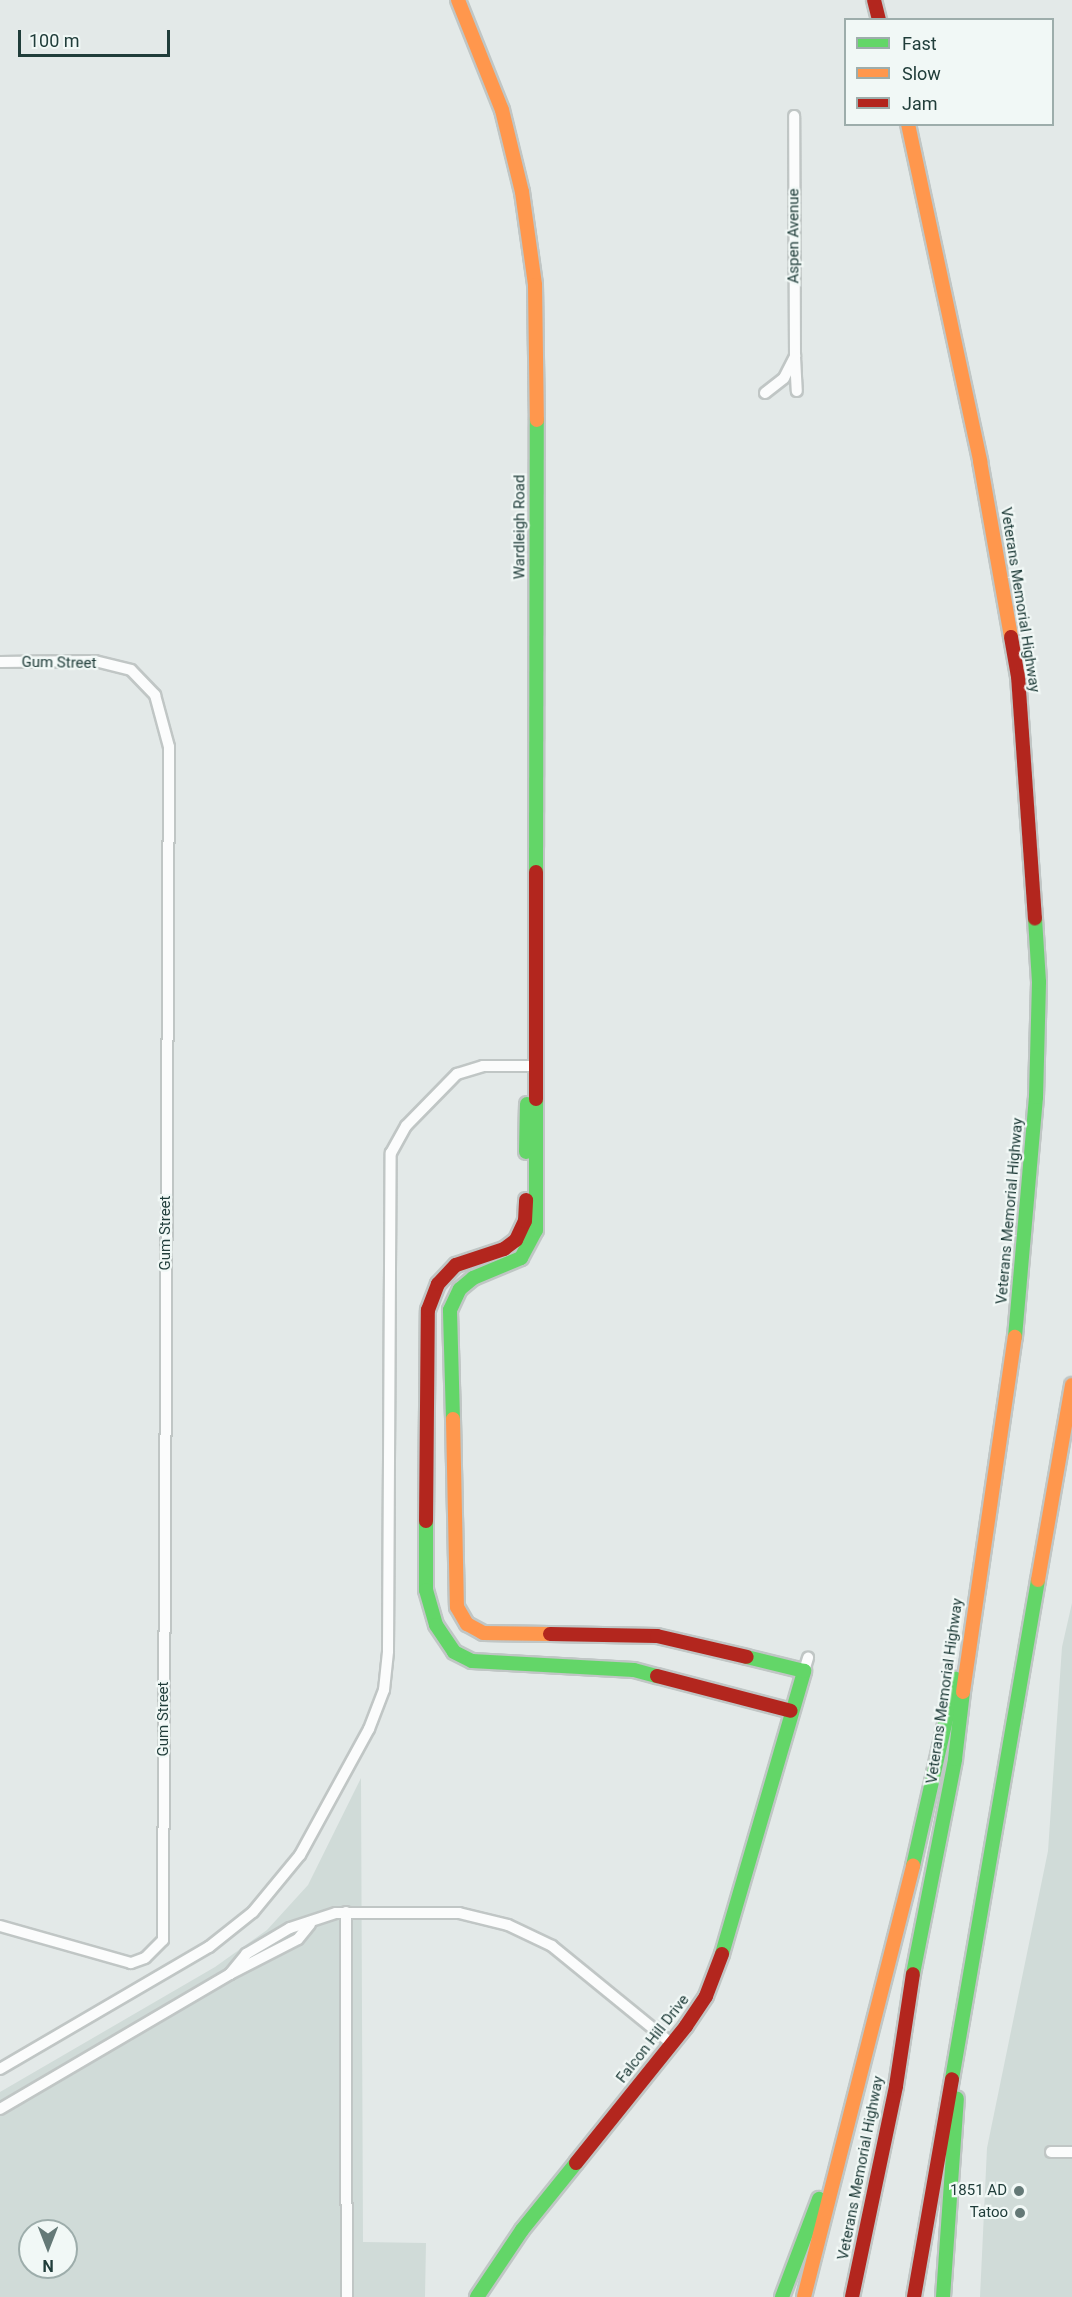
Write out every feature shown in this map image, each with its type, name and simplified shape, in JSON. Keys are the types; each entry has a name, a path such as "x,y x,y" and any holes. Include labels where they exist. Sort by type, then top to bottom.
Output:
{"main road":[{"name":"Wardleigh Road","path":"458,0 491,79 510,137 527,220 535,285 535,1066"},
{"path":"874,0 878,18"},
{"name":"Veterans Memorial Highway","path":"852,2297 896,2086 924,1907 955,1759 972,1613 1017,1324 1036,1096 1039,982 1018,676 980,461 908,126"},
{"name":"Falcon Hill Drive","path":"477,2297 522,2230 672,2044 706,1996 731,1932 791,1711 806,1665 657,1636 483,1633 467,1624 459,1614 449,1317 456,1295 466,1283 479,1274 515,1263 534,1236 535,1066"},
{"path":"535,1066 526,1111 523,1228 504,1249 472,1257 449,1271 433,1293 428,1310 426,1590 433,1618 449,1647 472,1661 634,1670 791,1711"},
{"path":"914,2297 1072,1385"},
{"path":"804,2297 896,1940 972,1613"},
{"path":"943,2297 960,2026"},
{"path":"782,2297 846,2130"}],"street":[{"name":"Aspen Avenue","path":"794,116 797,391"},
{"path":"765,393 784,378 795,356"},
{"name":"Gum Street","path":"0,662 95,662 131,670 156,695 170,747 163,1940 145,1958 131,1963 0,1926"},
{"path":"0,2069 209,1947 253,1912 300,1855 369,1729 384,1690 388,1651 391,1154 401,1132 457,1074 483,1066 535,1066"},
{"path":"0,2109 230,1974 252,1950 295,1926 310,1924 346,1912 451,1912 508,1925 565,1955 672,2044"},
{"path":"346,1912 347,2297"},
{"path":"1051,2152 1072,2152"}],"shaded area":[{"path":"1072,1603 1072,2297 980,2297 987,2148 1048,1851 1062,1647"},
{"path":"361,1778 363,2242 426,2243 425,2297 0,2297 0,2092 215,1967 267,1930 308,1885"}],"traffic: fast":[{"path":"536,872 537,420"},
{"path":"1015,1337 1036,1097 1039,982 1035,918"},
{"path":"453,1419 450,1310 460,1289 473,1278 521,1258 536,1230 536,1099"},
{"path":"526,1152 527,1104"},
{"path":"426,1521 426,1590 436,1625 454,1652 472,1661 634,1670 657,1676"},
{"path":"952,2079 1038,1580"},
{"path":"722,1954 804,1671 747,1657"},
{"path":"913,1866 955,1679"},
{"path":"913,1974 955,1759 963,1692"},
{"path":"943,2297 957,2098"},
{"path":"477,2297 522,2230 576,2163"},
{"path":"782,2297 819,2199"}],"traffic: slow":[{"path":"458,0 502,110 522,192 535,285 537,420"},
{"path":"908,126 980,461 1011,637"},
{"path":"963,1692 1015,1337"},
{"path":"1038,1580 1072,1385"},
{"path":"453,1419 457,1607 467,1624 483,1633 550,1634"},
{"path":"804,2297 913,1866"}],"traffic: jam":[{"path":"874,0 878,18"},
{"path":"1011,637 1018,676 1035,918"},
{"path":"536,872 536,1099"},
{"path":"426,1521 428,1310 438,1284 456,1265 504,1249 516,1240 525,1221 526,1200"},
{"path":"550,1634 657,1636 747,1657"},
{"path":"657,1676 791,1711"},
{"path":"576,2163 686,2026 706,1996 722,1954"},
{"path":"852,2297 896,2086 913,1974"},
{"path":"914,2297 952,2079"}],"place":[{"name":"1851 AD","path":"1019,2191"},
{"name":"Tatoo","path":"1020,2213"}]}
